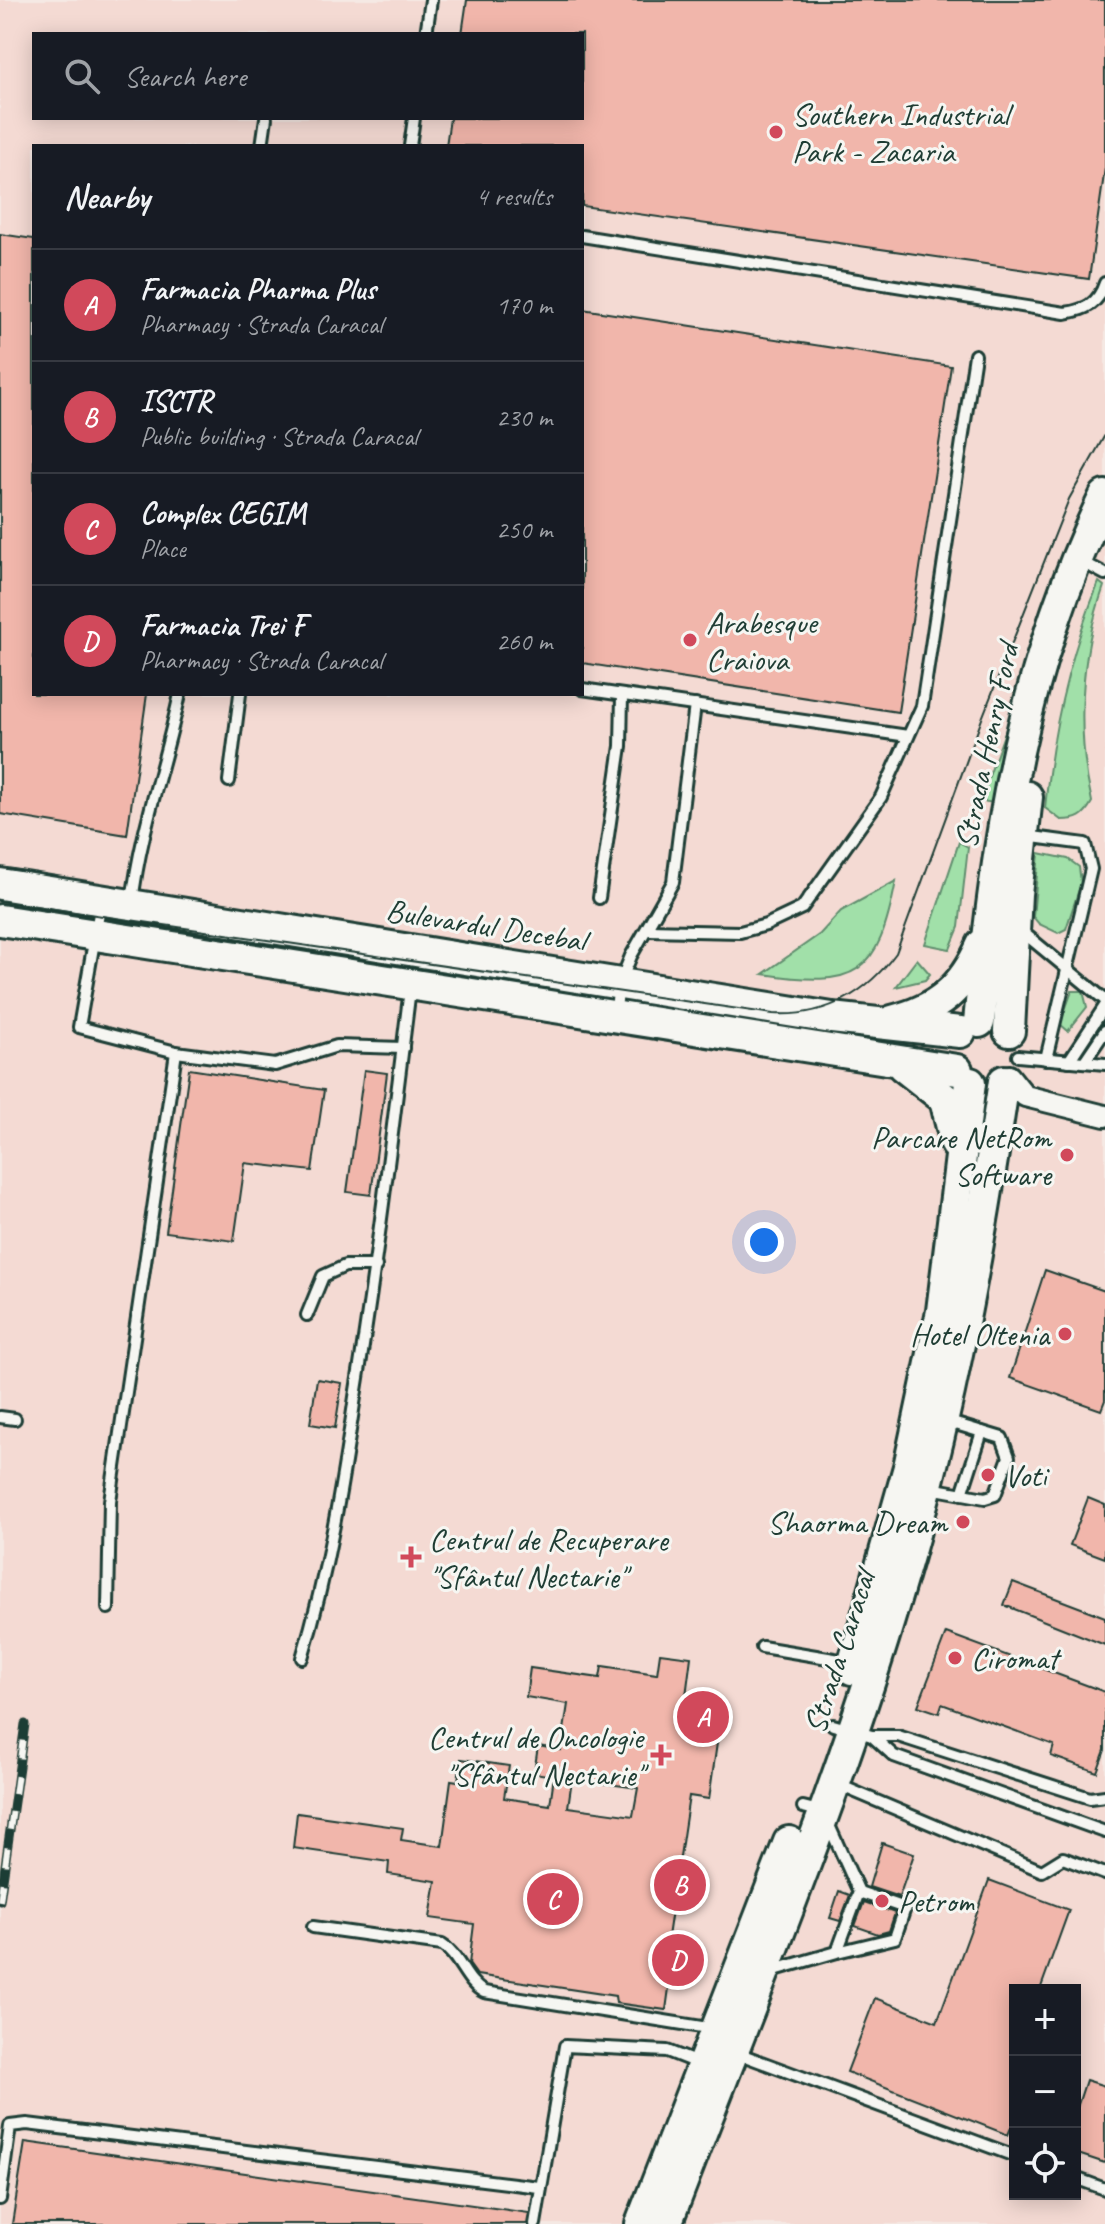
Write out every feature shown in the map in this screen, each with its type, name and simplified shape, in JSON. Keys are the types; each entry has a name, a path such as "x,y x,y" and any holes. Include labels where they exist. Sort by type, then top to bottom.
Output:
{"main road":[{"name":"Strada Henry Ford","path":"1017,1061 1002,925 1007,793 1039,657 1065,582 1105,496"},
{"name":"Strada Henry Ford","path":"970,1027 1002,925 1056,665 1101,560"},
{"name":"Bulevardul Decebal","path":"0,884 879,1025 970,1027"},
{"path":"0,920 614,1014 898,1063 964,1077 982,1086 1017,1061 1000,1024 970,1027 953,1051 964,1077"},
{"path":"879,1025 929,1009 958,988 1002,925"},
{"name":"Strada Caracal","path":"641,2224 702,2065 724,2040 761,1974 813,1810 833,1782 895,1602 944,1420 1017,1061"},
{"path":"898,1063 945,1099 954,1125 957,1194"},
{"name":"Strada Caracal","path":"666,2224 724,2040 813,1810 852,1730 854,1662 909,1467 942,1311 957,1194 964,1077"}],"street":[{"path":"1017,1061 1025,1096 1105,1116"}],"lane":[{"path":"426,32 431,0"},
{"path":"262,144 266,120"},
{"path":"410,144 414,120"},
{"path":"584,236 1065,313 1085,310 1101,296 1105,283"},
{"path":"647,930 740,932 766,925 802,908 881,797 922,706 975,355"},
{"path":"584,689 908,736"},
{"path":"599,898 621,746 622,695"},
{"path":"132,905 137,857 166,760 180,696"},
{"path":"229,781 240,696"},
{"path":"614,1014 620,983 673,882 695,705"},
{"path":"1021,835 1085,844 1091,869 1066,968 1017,1061 1103,1062"},
{"path":"102,900 79,1027 176,1052 275,1065 337,1046 403,1048"},
{"path":"1002,925 1066,968 1105,1003 1069,1061"},
{"path":"302,1658 320,1599 340,1496 376,1266 411,983"},
{"path":"1084,1062 1105,1031"},
{"path":"108,1608 110,1501 176,1052"},
{"path":"307,1315 323,1276 345,1266 376,1266"},
{"path":"0,1417 15,1419"},
{"path":"927,1487 985,1498 995,1495 1001,1488 1008,1447 1002,1438 944,1420"},
{"path":"962,1494 982,1432"},
{"path":"762,1647 854,1662"},
{"path":"852,1730 898,1736 1090,1798 1105,1796"},
{"path":"852,1730 894,1756 1105,1832"},
{"path":"833,1782 1042,1871 1063,1858 1105,1874"},
{"path":"761,1974 895,1938 905,1908 859,1892 813,1810"},
{"path":"837,1952 859,1892"},
{"path":"313,1927 442,1945 450,1950 476,1987 484,1992 724,2040 1009,2154"},
{"path":"535,2224 565,2046 667,2051 702,2065"},
{"path":"0,2199 10,2126 27,2124 539,2187"},
{"path":"1081,2180 1105,2189"}],"shaded area":[{"path":"0,0 1105,0 1105,2224 0,2224"}],"green space":[{"path":"1099,582 1104,586 1085,666 1082,721 1092,802 1080,817 1061,820 1045,808 1052,750 1071,665"},
{"path":"1027,671 995,803 980,801"},
{"path":"959,842 968,847 959,927 950,949 925,944"},
{"path":"1039,853 1068,859 1079,867 1081,883 1066,929 1058,933 1039,924 1033,917"},
{"path":"896,881 881,938 871,956 858,968 842,976 821,979 763,974 820,934 841,911"},
{"path":"917,959 930,974 925,980 896,987"},
{"path":"1072,991 1083,991 1087,1007 1068,1031 1060,1024"}],"building":[{"name":"Southern Industrial Park - Zacaria","path":"467,0 1105,0 1105,168 1089,279 584,206 584,144 446,144 450,120 584,120 584,32 462,32"},
{"path":"0,234 32,239 32,696 147,696 127,835 0,814"},
{"path":"584,309 951,366 898,712 584,663"},
{"path":"189,1069 324,1090 312,1171 245,1163 234,1241 166,1232"},
{"path":"364,1070 387,1073 371,1195 347,1192"},
{"name":"Hotel Oltenia","path":"1045,1270 1105,1291 1105,1400 1101,1410 1010,1378"},
{"path":"317,1379 342,1383 335,1428 310,1424"},
{"path":"1088,1498 1105,1505 1105,1558 1070,1545"},
{"path":"1013,1582 1105,1617 1105,1645 1004,1605"},
{"path":"946,1633 1105,1692 1105,1750 1097,1772 1051,1756 1054,1745 942,1704 939,1713 918,1706"},
{"path":"660,1653 691,1657 686,1696 723,1701 709,1799 689,1796 665,1957 673,1959 666,2010 616,2003 615,1996 477,1975 469,1964 474,1924 430,1918 436,1881 388,1874 389,1862 293,1848 297,1813 403,1828 401,1840 442,1846 451,1780 458,1781 461,1759 509,1766 504,1798 550,1805 554,1776 534,1773 538,1746 561,1750 568,1704 526,1697 530,1668 600,1678 602,1666 657,1674","holes":["572,1779 638,1788 633,1816 568,1807"]},
{"path":"882,1843 914,1854 899,1897 869,1887"},
{"path":"989,1880 1069,1910 1042,1984 1009,1984 1008,2135 847,2072 875,1998 937,2022"},
{"path":"839,1891 850,1895 840,1921 830,1918"},
{"path":"864,1902 895,1913 889,1931 878,1934 855,1926"},
{"path":"1086,2080 1105,2086 1105,2163 1081,2155 1081,2095"},
{"path":"25,2142 529,2213 527,2224 12,2224"}],"tram line":[{"path":"0,901 773,1014 810,1012 827,1007 857,992 896,953 983,716 1069,499 1105,435"}],"railway":[{"path":"0,1901 25,1724"}],"place":[{"name":"Southern Industrial Park - Zacaria","path":"776,132"},
{"name":"Arabesque Craiova","path":"690,640"},
{"name":"Parcare NetRom Software","path":"1067,1155"},
{"name":"Hotel Oltenia","path":"1065,1334"},
{"name":"Voti","path":"988,1475"},
{"name":"Shaorma Dream","path":"963,1522"},
{"name":"Centrul de Recuperare \"Sfântul Nectarie\"","path":"411,1557"},
{"name":"Ciromat","path":"955,1658"},
{"name":"Farmacia Pharma Plus","path":"703,1717"},
{"name":"Centrul de Oncologie \"Sfântul Nectarie\"","path":"661,1755"},
{"name":"ISCTR","path":"680,1885"},
{"name":"Complex CEGIM","path":"553,1899"},
{"name":"Petrom","path":"882,1901"},
{"name":"Farmacia Trei F","path":"678,1960"}]}
